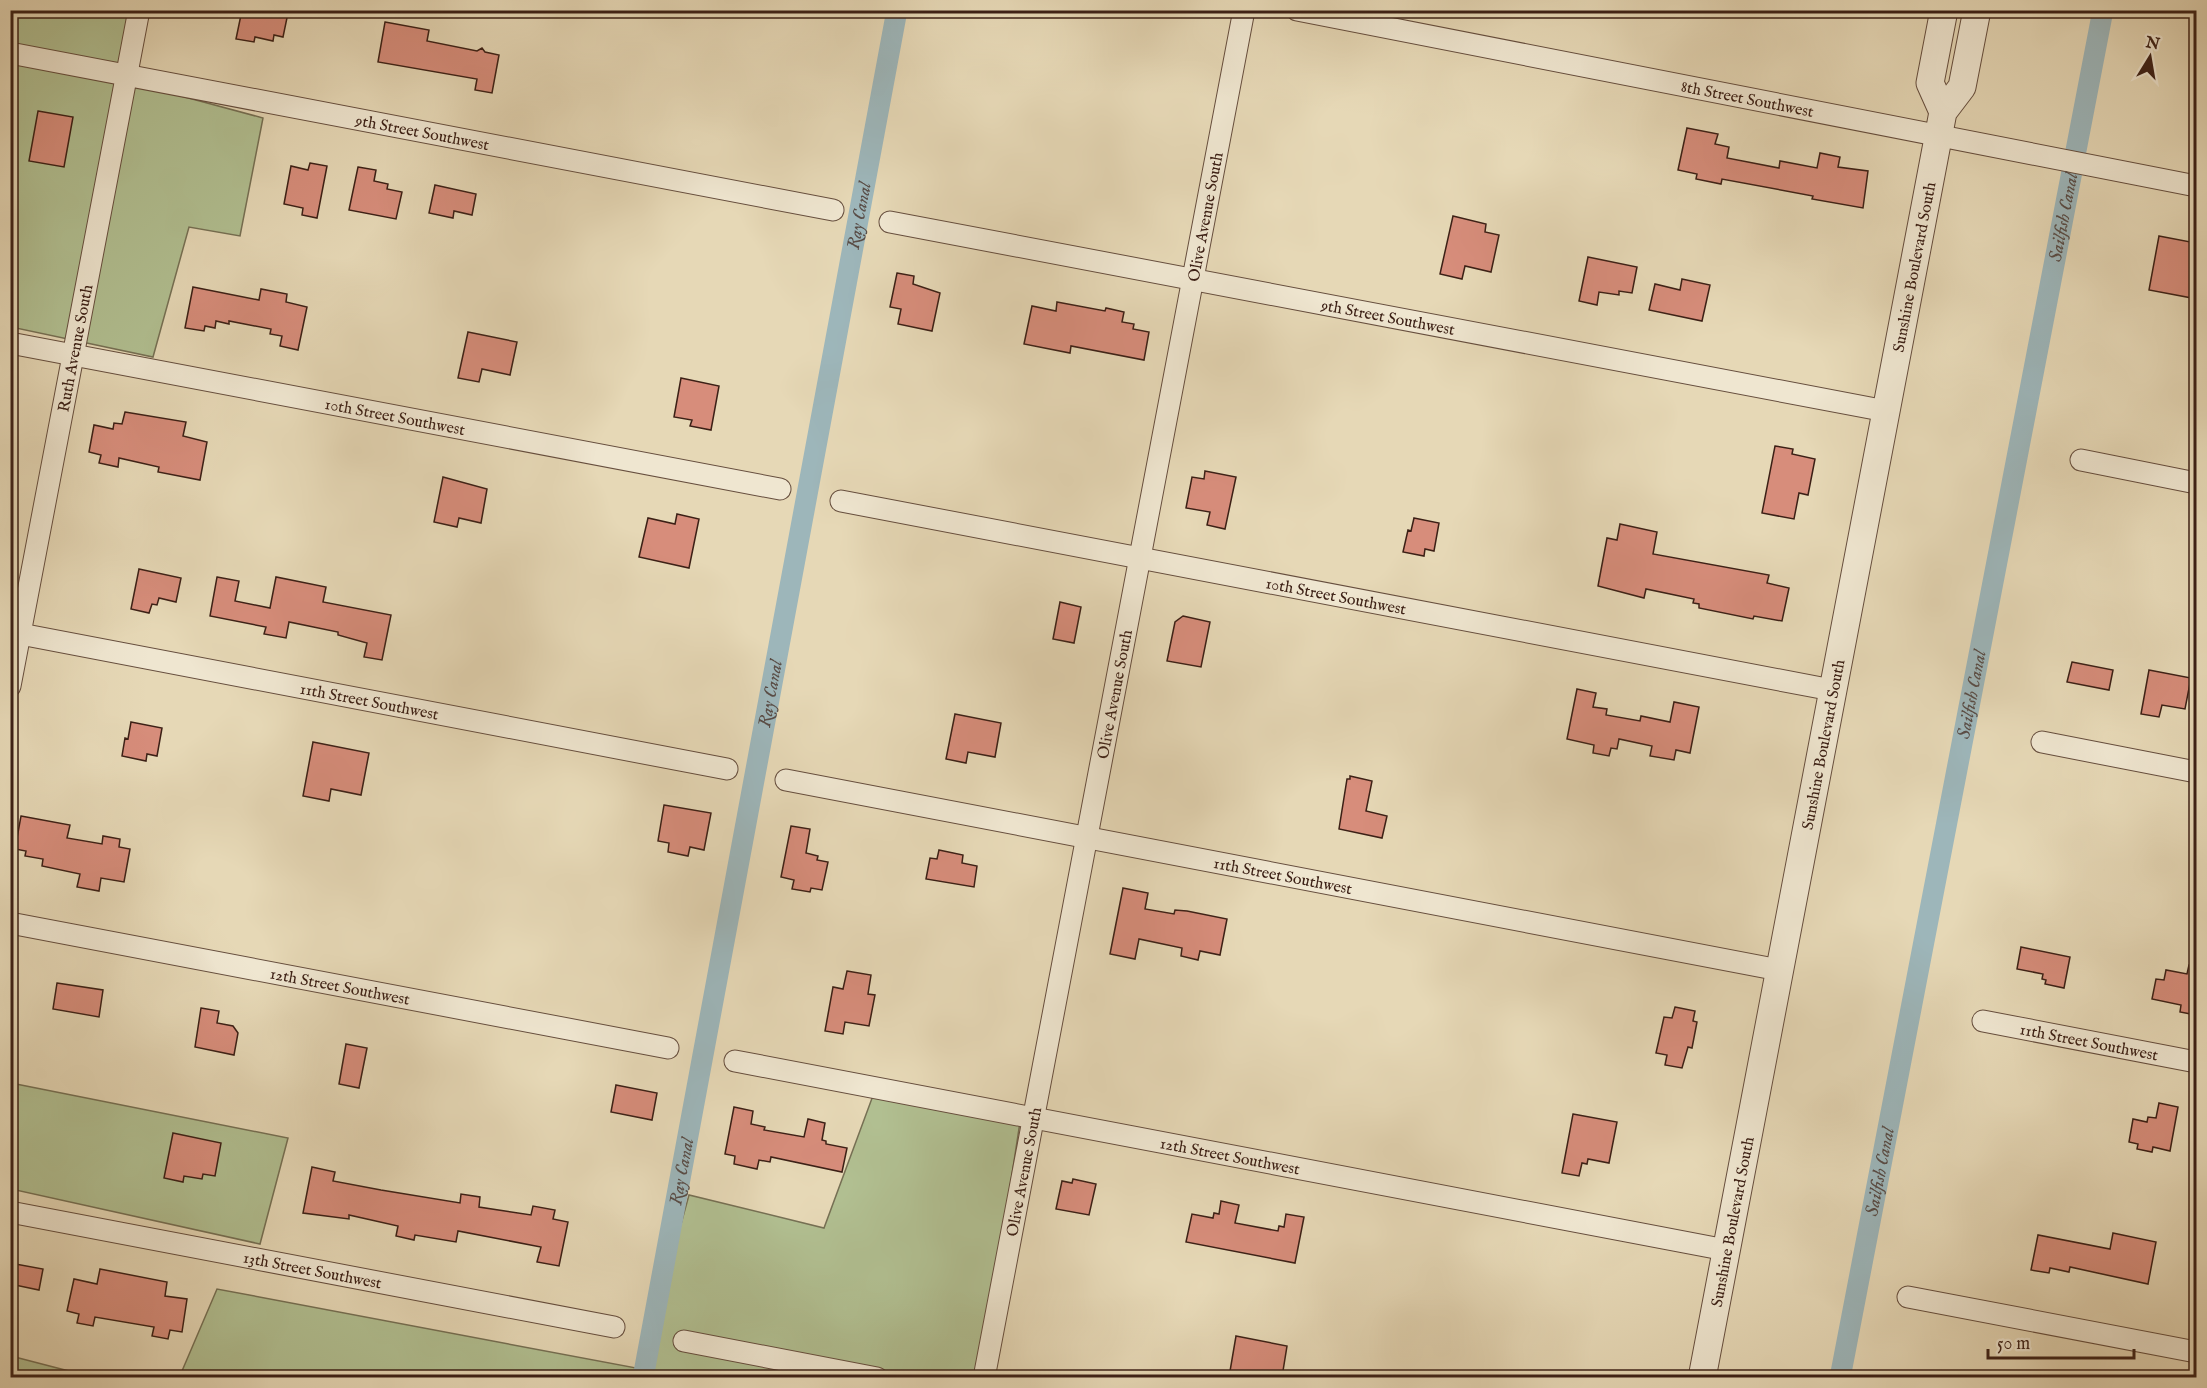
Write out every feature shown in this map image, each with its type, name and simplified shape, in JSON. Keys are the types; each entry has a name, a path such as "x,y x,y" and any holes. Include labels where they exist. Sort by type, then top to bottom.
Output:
{"street":[{"name":"Ruth Avenue South","path":"10,686 15,633 74,356 139,10"},
{"name":"Olive Avenue South","path":"984,1377 1244,10"},
{"path":"1941,123 1930,83 1944,10"},
{"name":"Sunshine Boulevard South","path":"1702,1377 1941,123 1962,87 1977,10"},
{"name":"8th Street Southwest","path":"1310,12 1941,123 2033,153 2196,186"},
{"name":"9th Street Southwest","path":"10,53 833,210"},
{"name":"9th Street Southwest","path":"890,222 1886,411"},
{"name":"10th Street Southwest","path":"10,343 780,489"},
{"path":"2082,460 2196,483"},
{"name":"10th Street Southwest","path":"841,501 1832,690"},
{"name":"11th Street Southwest","path":"15,633 728,769"},
{"path":"2042,742 2196,772"},
{"name":"11th Street Southwest","path":"786,780 1779,970"},
{"name":"12th Street Southwest","path":"10,923 668,1048"},
{"name":"11th Street Southwest","path":"1983,1021 2196,1062"},
{"name":"12th Street Southwest","path":"735,1061 1726,1250"},
{"name":"13th Street Southwest","path":"10,1212 614,1327"},
{"path":"1908,1297 2196,1352"},
{"path":"684,1341 877,1377"}],"green space":[{"path":"11,11 144,11 129,82 263,118 240,236 189,227 153,357 11,327"},
{"path":"878,1082 1022,1109 981,1377 179,1378 217,1289 641,1369 689,1195 824,1228"},
{"path":"11,1083 288,1138 260,1244 11,1189"},
{"path":"11,1356 92,1377 11,1377"}],"building":[{"path":"242,10 288,13 283,37 274,35 273,41 255,37 254,42 236,39"},
{"path":"385,22 429,30 427,41 477,51 482,48 485,52 499,55 492,93 475,90 477,79 378,62"},
{"path":"38,111 73,117 64,167 29,161"},
{"path":"1687,128 1718,134 1715,144 1729,147 1727,158 1779,168 1780,161 1817,168 1820,153 1840,157 1838,167 1868,171 1863,208 1722,179 1721,184 1696,179 1697,174 1678,170"},
{"path":"310,163 327,166 317,218 302,215 303,208 284,204 291,166 308,170"},
{"path":"358,167 376,170 374,181 388,184 387,189 402,192 396,219 349,210"},
{"path":"435,185 476,194 472,215 454,211 453,218 429,213"},
{"path":"1453,216 1486,224 1485,232 1499,235 1491,272 1465,266 1462,279 1440,274"},
{"path":"2159,236 2196,243 2196,275 2192,298 2149,290"},
{"path":"1588,257 1637,267 1632,293 1619,291 1619,295 1599,292 1597,305 1579,301"},
{"path":"897,273 914,276 913,284 940,293 932,331 898,324 901,309 890,307"},
{"path":"1682,279 1710,285 1702,321 1649,310 1655,284 1680,290"},
{"path":"193,287 259,300 261,289 287,294 286,302 307,307 298,350 280,346 282,336 270,334 271,329 229,321 229,324 216,321 215,328 205,326 204,331 185,328"},
{"path":"1057,302 1105,311 1106,308 1124,312 1122,322 1134,324 1133,329 1149,332 1144,360 1071,346 1070,353 1024,344 1032,306 1056,311"},
{"path":"468,332 517,342 510,375 482,369 479,382 458,378"},
{"path":"681,378 719,386 711,430 690,426 692,420 674,417"},
{"path":"125,412 186,422 183,436 207,442 200,480 158,472 159,467 119,458 118,467 99,463 101,455 89,452 94,425 113,429 114,423 122,424"},
{"path":"1775,446 1793,449 1792,454 1815,459 1808,495 1799,493 1794,519 1762,513"},
{"path":"1205,471 1236,477 1225,529 1207,525 1210,512 1186,508 1192,477 1204,479"},
{"path":"443,477 487,489 481,523 459,518 457,527 434,522"},
{"path":"677,514 699,519 689,568 639,557 648,518 675,524"},
{"path":"1414,518 1439,523 1434,551 1425,549 1424,556 1403,552 1408,530 1411,531"},
{"path":"1620,524 1657,532 1653,554 1769,575 1767,583 1789,588 1782,621 1754,616 1753,619 1699,608 1699,604 1693,603 1694,599 1646,589 1644,598 1598,586 1607,538 1617,540"},
{"path":"139,569 181,578 176,602 159,598 157,605 152,604 149,613 131,609"},
{"path":"217,577 239,581 235,601 270,608 276,577 326,587 323,602 391,615 382,660 364,657 367,643 338,635 338,632 289,622 286,638 264,634 266,627 210,616"},
{"path":"1060,602 1081,607 1074,643 1053,639"},
{"path":"1183,616 1210,622 1201,667 1167,661 1175,622"},
{"path":"2072,662 2113,670 2109,690 2067,682"},
{"path":"2149,670 2191,678 2185,709 2162,705 2159,717 2141,714"},
{"path":"1577,689 1596,693 1593,707 1607,709 1606,715 1640,721 1641,716 1670,722 1674,702 1699,707 1690,753 1676,750 1674,760 1650,756 1652,746 1619,739 1617,749 1611,748 1609,756 1593,753 1594,745 1567,739"},
{"path":"955,714 1001,723 995,757 968,752 966,763 946,759"},
{"path":"131,722 162,728 157,756 147,754 146,761 122,756"},
{"path":"313,742 369,753 361,795 331,789 329,801 303,796"},
{"path":"1350,776 1372,781 1366,811 1387,816 1382,838 1339,829 1347,779 1350,779"},
{"path":"664,805 711,813 704,850 690,847 688,856 668,852 669,843 658,841"},
{"path":"21,816 70,825 67,838 102,844 103,836 120,839 119,847 130,849 124,882 101,878 99,891 77,887 80,874 42,866 43,859 25,856 26,851 15,849"},
{"path":"791,826 810,829 806,853 818,856 817,860 828,862 822,890 811,888 810,892 792,889 794,880 781,877"},
{"path":"939,850 963,855 962,863 977,866 974,887 926,879 930,858 937,859"},
{"path":"1123,888 1148,893 1145,909 1174,914 1175,910 1187,911 1227,919 1220,955 1200,951 1198,960 1181,956 1182,948 1139,939 1135,959 1110,954"},
{"path":"2021,947 2070,957 2064,988 2045,984 2046,980 2042,979 2043,974 2017,969"},
{"path":"2189,965 2196,965 2196,1015 2180,1012 2181,1005 2152,999 2156,979 2164,980 2166,970 2187,974"},
{"path":"847,971 871,975 868,994 875,995 869,1026 845,1022 843,1034 825,1031 833,987 843,989"},
{"path":"57,983 103,990 99,1017 53,1009"},
{"path":"1675,1007 1695,1011 1693,1021 1697,1022 1692,1048 1688,1047 1682,1068 1665,1065 1667,1055 1656,1053 1664,1017 1672,1018"},
{"path":"201,1008 219,1011 217,1023 233,1026 238,1033 234,1055 195,1047"},
{"path":"346,1044 367,1048 359,1088 339,1084"},
{"path":"616,1085 657,1093 652,1120 611,1112"},
{"path":"2159,1103 2178,1107 2170,1151 2153,1147 2152,1152 2137,1149 2138,1144 2129,1142 2133,1119 2147,1122 2148,1117 2156,1118"},
{"path":"734,1107 753,1111 751,1124 765,1127 764,1130 804,1137 808,1119 825,1123 822,1140 826,1141 826,1144 847,1148 842,1172 771,1157 770,1162 759,1160 757,1169 734,1164 735,1156 725,1154"},
{"path":"1573,1114 1617,1122 1609,1163 1588,1159 1587,1164 1582,1163 1579,1176 1562,1173"},
{"path":"173,1133 221,1143 215,1176 203,1174 202,1179 184,1176 183,1182 164,1178"},
{"path":"312,1167 335,1172 333,1181 381,1190 460,1203 461,1194 480,1197 479,1207 531,1215 533,1206 555,1210 553,1219 568,1222 559,1266 537,1262 541,1247 458,1231 456,1242 415,1235 414,1240 396,1236 398,1226 349,1215 349,1219 303,1213"},
{"path":"1073,1179 1096,1184 1089,1215 1056,1209 1062,1181 1072,1183"},
{"path":"1221,1201 1239,1205 1235,1223 1278,1231 1279,1226 1284,1227 1286,1214 1304,1217 1295,1263 1186,1242 1192,1214 1213,1218 1214,1213 1219,1214"},
{"path":"2113,1233 2156,1242 2148,1284 2070,1267 2069,1272 2050,1268 2049,1273 2031,1270 2038,1235 2110,1249"},
{"path":"10,1263 43,1269 39,1290 10,1284"},
{"path":"100,1269 167,1282 165,1296 187,1299 182,1332 170,1330 168,1339 152,1336 154,1327 95,1317 93,1326 77,1323 79,1314 67,1311 74,1279 97,1284"},
{"path":"1236,1336 1287,1346 1282,1377 1229,1377"}],"waterway":[{"name":"Ray Canal","path":"643,1378 897,10"},
{"name":"Sailfish Canal","path":"1840,1378 2103,10"}]}
